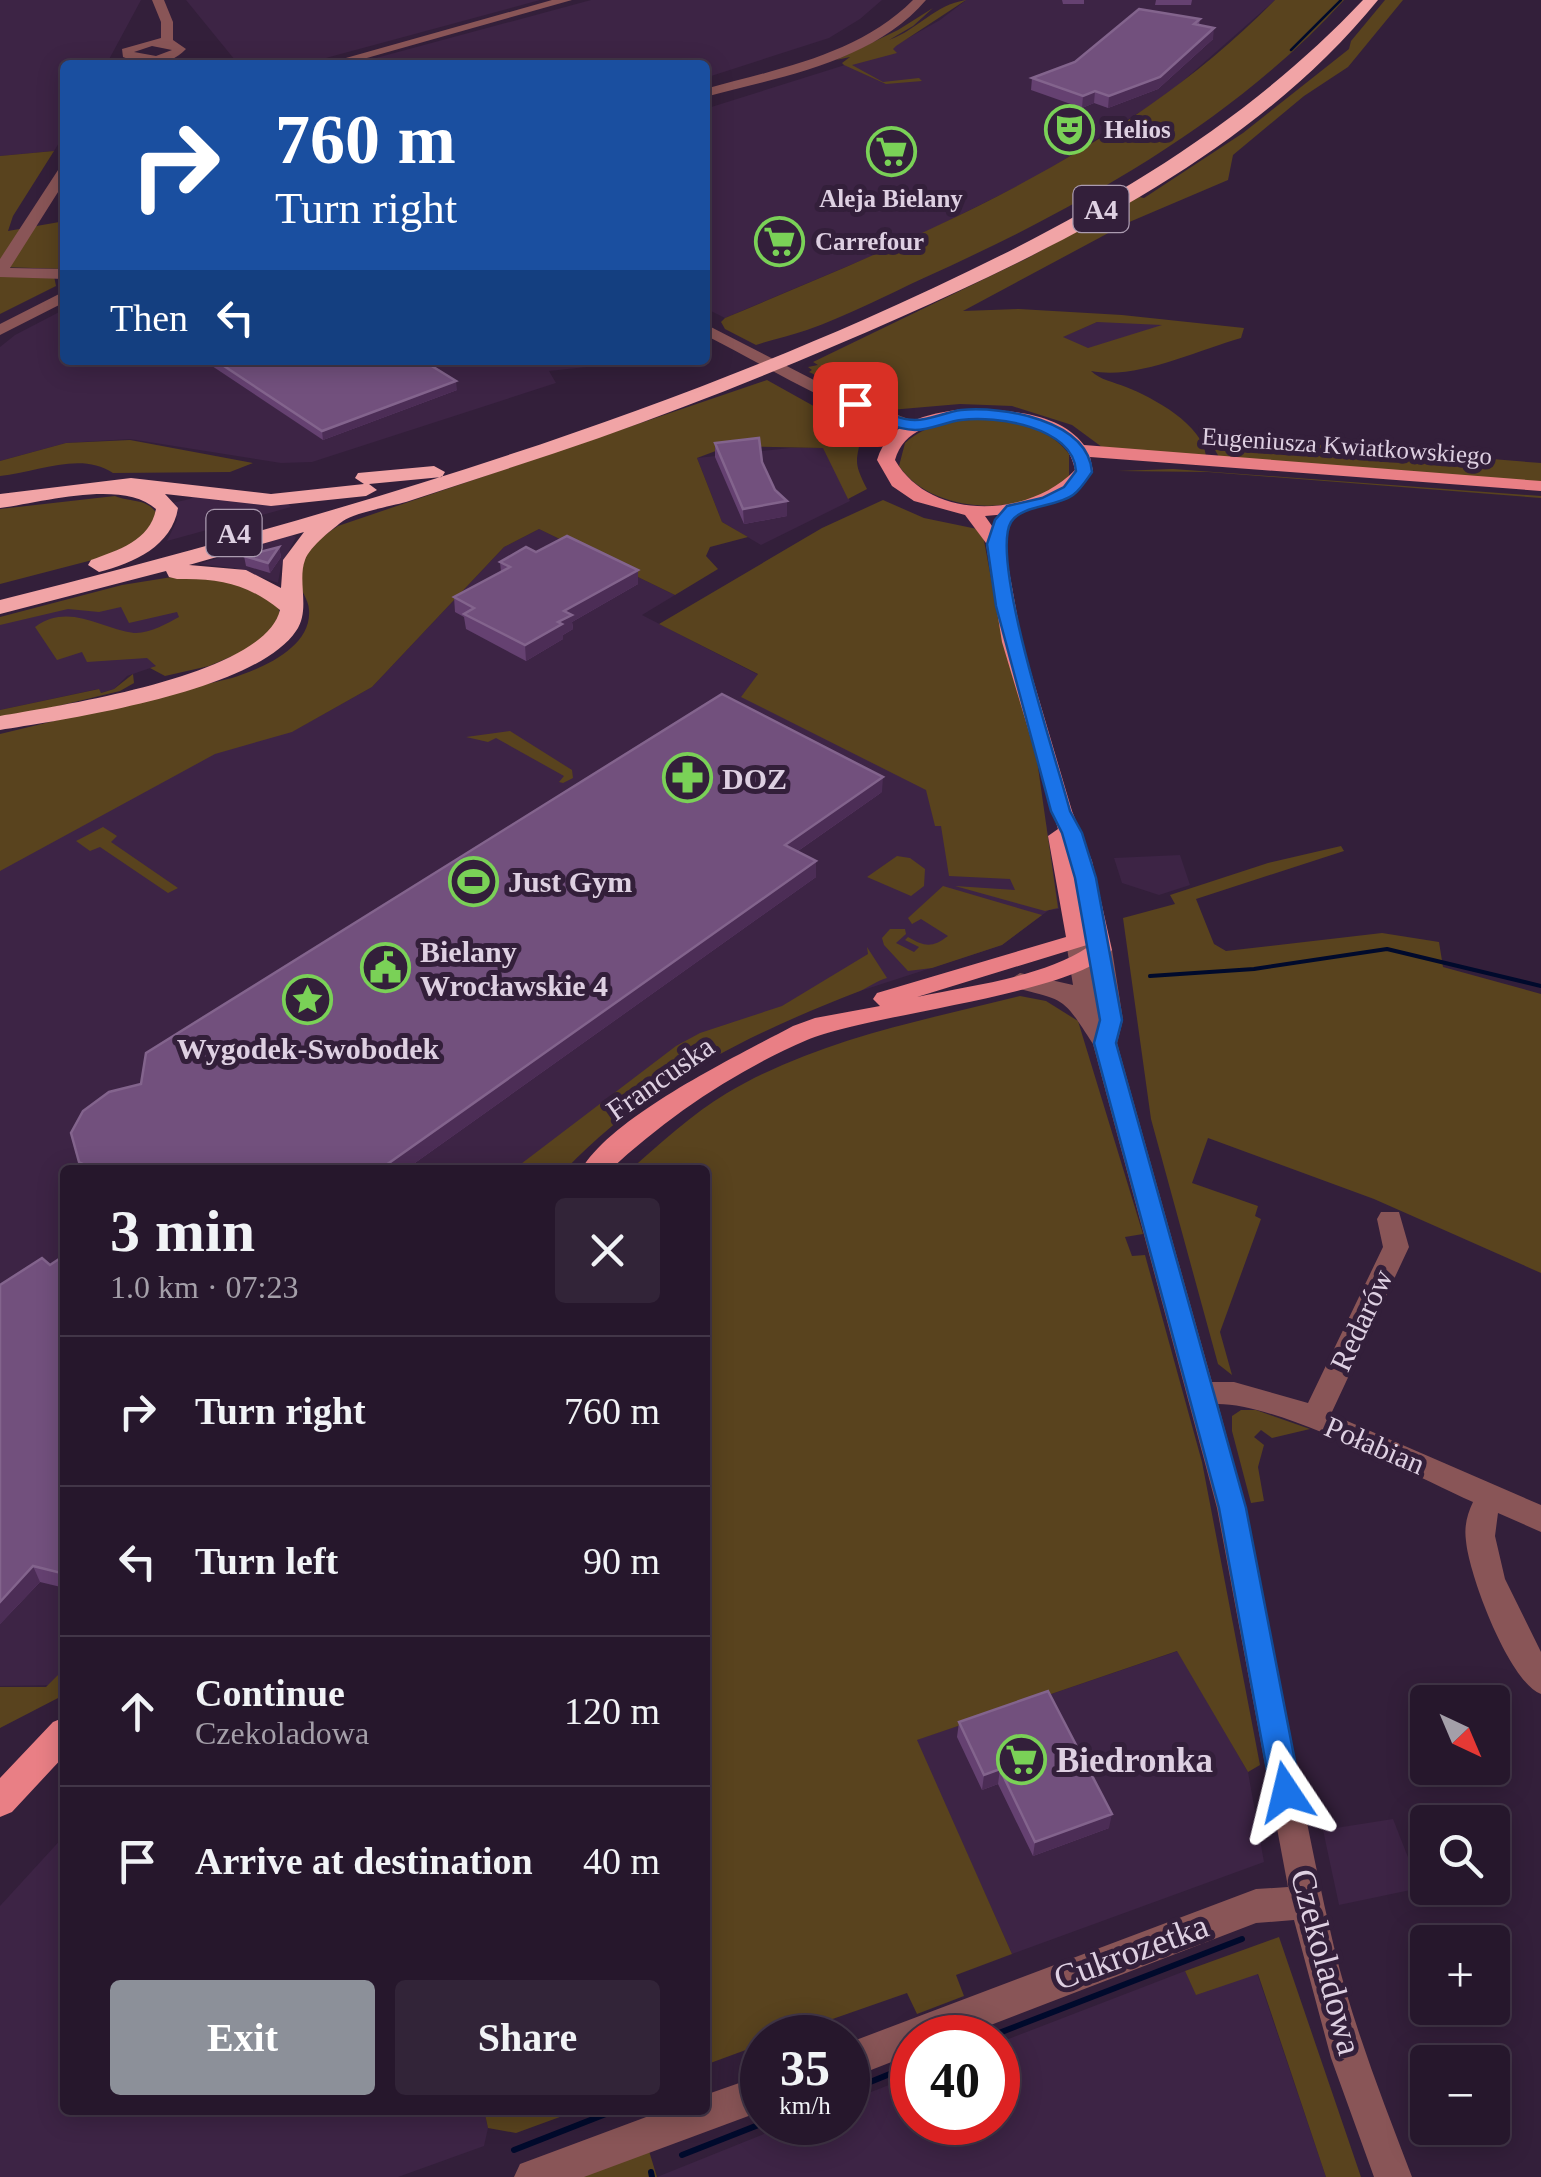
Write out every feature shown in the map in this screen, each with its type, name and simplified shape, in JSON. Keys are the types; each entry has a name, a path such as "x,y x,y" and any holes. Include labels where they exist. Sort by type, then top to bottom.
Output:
{"highway":[{"name":"A4","path":"816,341 967,267 1130,179 1210,128 1278,76 1354,0"},
{"name":"A4","path":"361,508 698,388 982,273 1190,156 1294,79 1370,0"},
{"name":"A4","path":"0,594 413,480 698,388"},
{"path":"366,478 442,471"},
{"path":"0,501 154,484 237,498 291,500 413,480"},
{"path":"53,580 142,546 167,521 167,508 154,496 116,488 92,488"},
{"path":"0,606 361,508"},
{"path":"0,725 240,665 260,655 281,637 290,621 289,568 296,554 314,534 361,508"},
{"path":"80,586 176,572 227,573 265,584 289,606"}],"main road":[{"path":"964,414 1010,417 1051,429 1079,450 1084,472 1060,497 1013,510 972,510 936,502 902,486 886,460 894,440 916,425 964,414"},
{"name":"Eugeniusza Kwiatkowskiego","path":"1079,450 1541,486"},
{"name":"Eugeniusza Kwiatkowskiego","path":"1084,472 1111,462 1148,458"},
{"name":"Czekoladowa","path":"972,510 996,544 1012,642 1060,811 1072,833 1084,874 1087,951"},
{"path":"996,544 1003,520 1013,510"},
{"path":"802,1032 881,1000 1035,951 1087,951"},
{"path":"802,1032 1020,981 1087,951"},
{"name":"Francuska","path":"600,1165 666,1107 724,1070 802,1032"},
{"path":"0,1801 60,1737"}],"street":[{"path":"158,0 167,22 159,59"},
{"path":"345,60 566,0"},
{"path":"710,83 851,38 885,20 904,0"},
{"path":"710,91 858,44 895,24 920,0"},
{"path":"159,59 128,49 148,42 163,18"},
{"path":"148,42 159,59"},
{"path":"0,272 60,178"},
{"path":"0,272 60,274"},
{"path":"0,318 60,288"},
{"path":"0,330 60,299"},
{"path":"710,332 855,404 892,420 916,425"},
{"path":"710,343 894,440"},
{"name":"Czekoladowa","path":"1087,951 1087,1009 1105,1043 1232,1508 1306,1902 1349,2058 1393,2177"},
{"name":"Czekoladowa","path":"1087,951 1111,1020 1105,1043"},
{"path":"1020,981 1066,992 1087,1009"},
{"name":"Redarów","path":"1315,1418 1396,1248 1390,1220"},
{"name":"Połabian","path":"1202,1392 1253,1397 1315,1418 1541,1519"},
{"path":"1491,1496 1481,1518 1481,1547 1504,1612 1541,1680"},
{"name":"Cukrozetka","path":"870,2053 1256,1906 1306,1902"},
{"path":"710,2113 740,2102"},
{"path":"534,2177 704,2115"}],"shaded area":[{"path":"0,0 141,0 109,60 60,60 60,141 54,151 0,156"},
{"path":"186,0 540,0 318,60 235,60"},
{"path":"591,0 882,0 829,38 710,76 710,60 369,60"},
{"name":"Aleja Bielany","path":"961,0 1275,0 1167,95 1038,176 912,239 725,318 710,310 710,107 880,54 965,1"},
{"path":"966,0 896,46 893,49 897,53 852,65 883,82 919,78 922,81 886,84 842,63 850,57 836,60 933,8 889,40 909,30 945,7"},
{"path":"1275,0 1344,0 1252,86 1149,160 983,250 807,330 756,345 725,329 721,322 725,318 945,222 1086,147 1216,55"},
{"path":"1385,0 1403,0 1348,67 1304,96 1233,155 1228,180 1127,223 963,311 1019,309 1122,315 1244,328 1241,338 1166,363 1109,373 1091,371 1175,414 1196,434 1206,456 1106,450 1072,425 1012,406 960,404 890,410 809,372 812,370 808,367 818,365 813,362 1026,259 1139,197 1144,198 1243,133 1349,49 1351,41","holes":["1097,322 1162,325 1088,348 1063,337"]},
{"path":"54,151 13,216 8,231 60,222 60,269 0,267 0,156"},
{"path":"0,275 54,276 56,286 0,314"},
{"path":"60,312 60,365 599,365 549,371 556,383 312,462 281,463 130,439 66,443 0,461 0,347"},
{"path":"1097,322 1165,325 1087,349 1062,337"},
{"path":"767,380 862,433 857,462 867,489 848,499 823,448 729,446 697,458 722,522 748,537 710,547 706,556 718,569 675,595 539,529 504,547 372,687 292,732 215,754 0,871 0,734 256,669 282,655 302,635 309,610 300,585 303,563 317,542 338,526"},
{"path":"991,420 1024,425 1062,445 1069,454 1069,476 1052,490 1030,499 982,506 934,495 914,483 899,466 905,443 924,430 956,421"},
{"path":"1207,436 1541,463 1541,482 1219,457"},
{"path":"130,440 253,463 230,472 113,473 72,463 0,476 0,461 66,443"},
{"path":"824,448 850,501 761,545 722,522 697,458"},
{"path":"1173,469 1541,498 1208,472 1117,471"},
{"path":"197,493 287,502 291,507 167,541 177,520 172,503"},
{"path":"115,496 145,503 154,511 158,517 145,537 104,557 0,584 0,509"},
{"path":"883,500 924,518 982,530 1003,642 1037,760 1058,908 1045,911 955,886 1015,890 1010,879 949,876 941,826 935,826 926,790 741,697 758,674 659,624 822,528"},
{"path":"539,529 675,595 642,615 1046,823 1059,909 1049,910 1002,945 823,1003 740,1040 639,1105 586,1145 568,1165 60,1165 60,1685 0,1686 0,867 224,748 295,730 372,687 504,547"},
{"path":"296,537 281,566 278,583 235,568 199,564"},
{"path":"197,573 214,574 277,602 280,614 263,643 209,666 165,676 150,668 156,666 147,658 87,662 82,652 57,660 35,627 48,620 73,617 140,633 179,617 177,612 129,623 121,607 99,612 68,609 0,625 0,617 122,585"},
{"path":"165,585 267,628 127,676 114,689 0,710 0,621"},
{"path":"133,674 134,683 120,691 0,720 0,710 99,689 101,693 114,689"},
{"path":"510,731 572,770 573,778 559,782 564,776 496,738 488,742 466,737"},
{"path":"103,827 117,836 111,842 178,888 168,893 100,847 90,851 76,841"},
{"path":"1341,846 1344,851 1196,899 1214,944 1226,951 1382,933 1439,942 1443,967 1541,994 1541,1273 1374,1199 1208,1138 1192,1183 1258,1206 1255,1216 1261,1219 1220,1332 1232,1375 1218,1364 1151,1119 1123,918 1175,904 1170,895 1268,863"},
{"path":"1180,855 1190,885 1159,895 1122,883 1114,858"},
{"path":"897,856 910,858 925,869 924,886 911,896 867,877"},
{"path":"943,886 1042,915 1002,945 932,968 908,971 882,938 890,929 905,929 906,934 896,943 914,952 919,947 905,940 908,937 928,945 948,936 921,919 912,924 908,918"},
{"path":"867,947 887,978 702,1064 630,1111 570,1165 520,1165 676,1046 700,1033 782,1006 868,954"},
{"path":"1020,996 1046,1001 1078,1021 1143,1234 1125,1237 1132,1256 1145,1255 1202,1462 1260,1765 1248,1772 1177,1651 917,1740 1012,1954 956,1975 964,1996 917,2014 907,1993 844,2015 740,2015 740,2052 710,2063 710,1165 636,1165 727,1093 797,1059 870,1034"},
{"path":"1241,1410 1256,1410 1310,1429 1272,1438 1261,1430 1254,1437 1264,1445 1258,1467 1264,1501 1251,1503 1232,1431 1232,1416"},
{"path":"1178,1651 1248,1772 1264,1862 1012,1954 916,1740"},
{"path":"60,1673 60,1697 0,1728 0,1687 46,1687"},
{"path":"1393,1819 1410,1862 1410,1890 1339,1905 1323,1830"},
{"path":"60,1840 60,2115 485,2115 488,2128 484,2146 398,2177 0,2177 0,1906"},
{"path":"1279,1937 1361,2177 1326,2177 1258,1974 1196,1995 1185,1971"},
{"path":"1185,1971 1196,1994 1257,1973 1326,2177 657,2177 740,2144 870,2145 870,2092 890,2085 890,2145 1020,2145 1020,2035"},
{"path":"485,2115 565,2115 516,2133 488,2128"},
{"path":"649,2151 657,2177 580,2177"}],"building":[{"path":"1139,9 1200,19 1194,24 1214,28 1160,77 1109,96 1095,91 1083,96 1032,78 1075,62"},
{"path":"223,365 430,365 456,381 322,431"},
{"path":"759,438 762,462 775,490 787,501 743,509 715,443"},
{"path":"567,536 638,570 564,611 572,615 525,645 464,614 474,608 454,597 510,567 500,562 526,547 536,552"},
{"path":"279,547 268,563 244,556"},
{"path":"722,694 883,777 785,845 816,861 386,1165 79,1162 71,1133 83,1111 109,1092 141,1084 146,1053"},
{"path":"42,1258 50,1265 60,1258 60,1573 33,1566 0,1602 0,1285"},
{"name":"Biedronka","path":"1048,1691 1112,1814 1035,1842 1000,1769 984,1775 959,1722"}],"waterway":[{"path":"1291,50 1341,0"},
{"path":"1150,976 1254,969 1387,949 1541,986"},
{"path":"1020,2025 1242,1939"},
{"path":"870,2082 890,2074"},
{"path":"514,2150 603,2115"},
{"path":"682,2155 740,2132"},
{"path":"651,2172 652,2177"}],"place":[{"name":"Helios","path":"1069,129"},
{"name":"Aleja Bielany","path":"891,152"},
{"name":"Carrefour","path":"780,241"},
{"name":"DOZ","path":"687,778"},
{"name":"Just Gym","path":"473,881"},
{"name":"Bielany Wrocławskie 4","path":"385,968"},
{"name":"Wygodek-Swobodek","path":"308,999"},
{"name":"Biedronka","path":"1021,1760"}],"route":[{"path":"855,404 905,424 964,414 1025,420 1061,434 1083,458 1084,472 1070,490 1048,502 1013,510 1003,520 996,544 1005,606 1060,811 1072,833 1086,878 1111,1020 1105,1043 1232,1508 1286,1792"}]}
